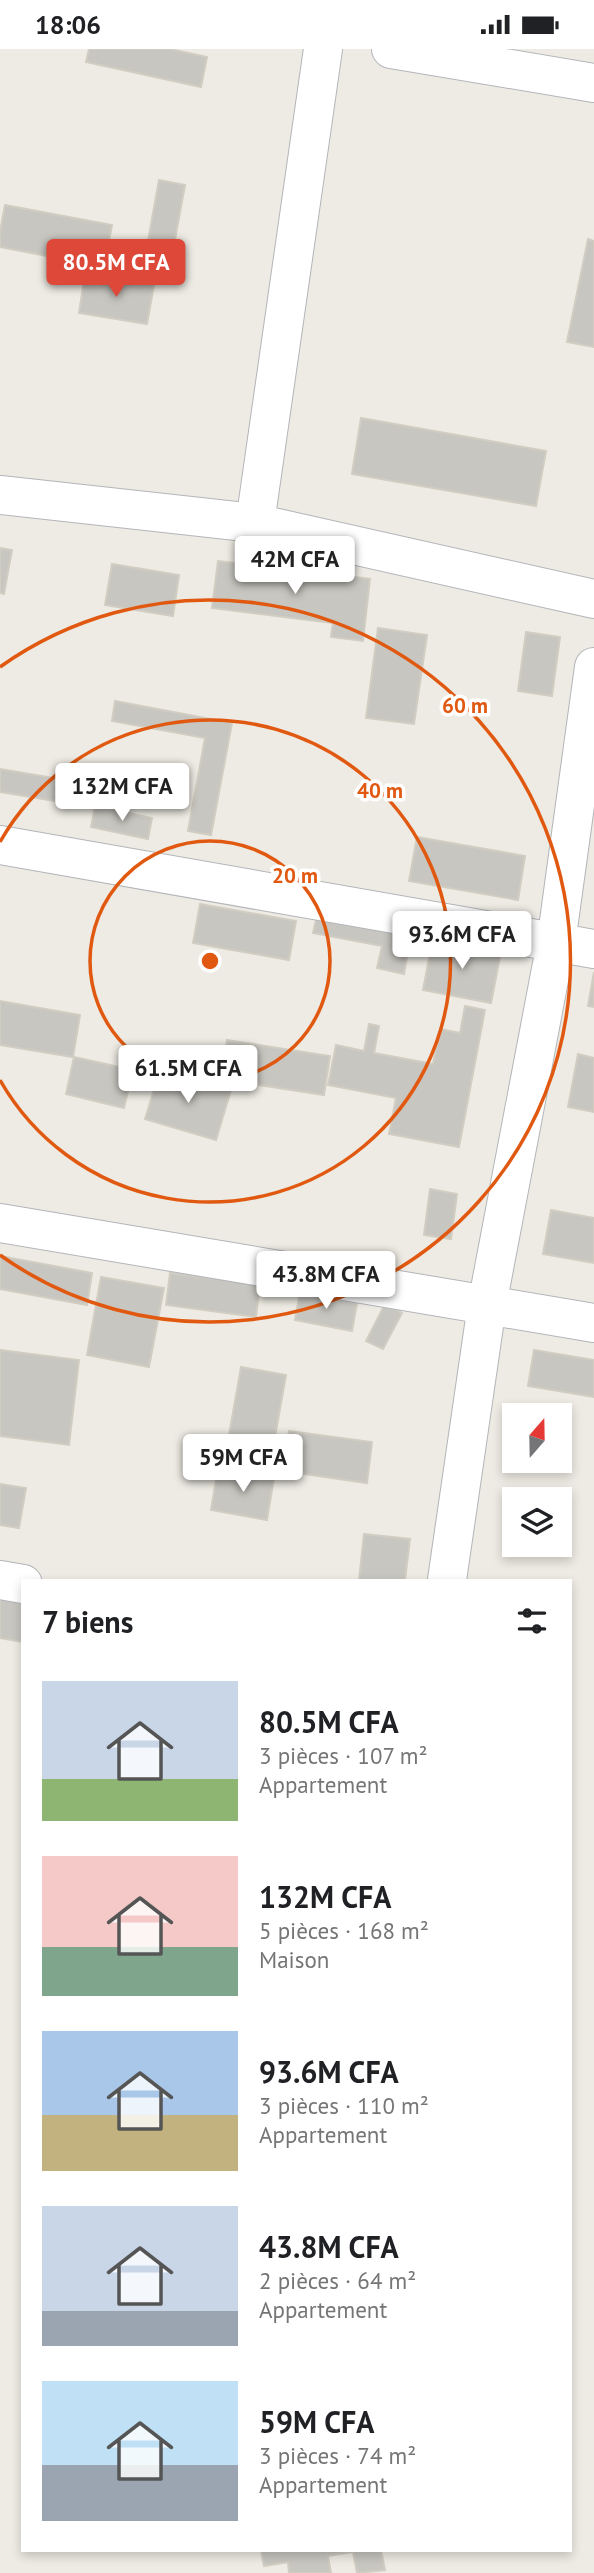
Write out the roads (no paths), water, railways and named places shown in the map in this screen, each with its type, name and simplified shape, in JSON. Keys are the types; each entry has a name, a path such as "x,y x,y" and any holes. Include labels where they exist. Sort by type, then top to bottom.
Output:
{"street":[{"path":"255,523 323,49"},
{"path":"391,49 594,83"},
{"path":"0,495 255,523 594,599"},
{"path":"447,1579 486,1305 556,943 594,667"},
{"path":"0,845 594,949"},
{"path":"0,1223 594,1323"},
{"path":"0,1580 21,1584"}]}
